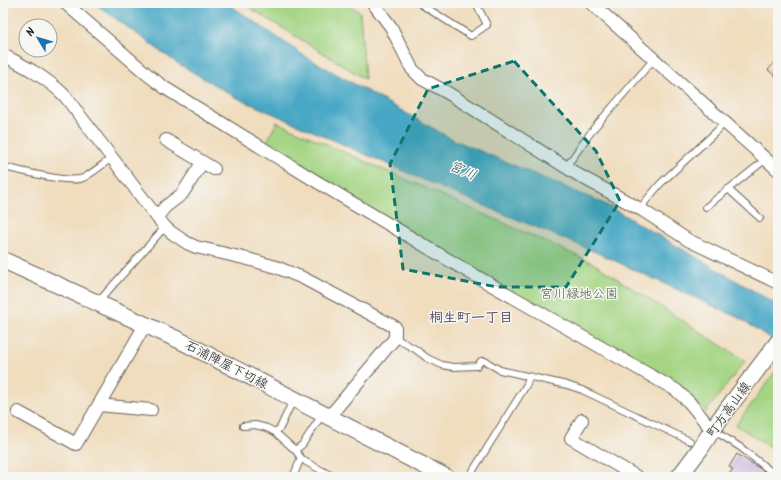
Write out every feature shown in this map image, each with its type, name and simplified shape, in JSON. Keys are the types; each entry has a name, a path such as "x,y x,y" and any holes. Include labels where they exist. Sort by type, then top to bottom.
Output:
{"main road":[{"name":"石浦陣屋下切線","path":"3,260 181,341 446,477"},
{"name":"町方高山線","path":"679,477 778,342"}],"street":[{"path":"65,3 160,84 308,176 468,271 676,390 716,425"},
{"path":"374,3 391,27 412,69 429,83 448,93 566,167 642,210 688,240 778,283"},
{"path":"591,3 778,170"},
{"path":"3,55 22,64 57,88 68,100 161,222 187,243 196,247 269,265 303,278 395,327 395,338 326,415"},
{"path":"166,140 214,170"},
{"path":"161,222 165,207 182,194 202,163"},
{"path":"18,412 76,444 145,325"},
{"path":"99,405 151,410"},
{"path":"582,420 571,438 637,477"}],"lane":[{"path":"418,3 471,36 487,25 476,3"},
{"path":"566,167 594,128 654,59"},
{"path":"642,210 645,202 660,184 719,129 724,122"},
{"path":"3,167 30,173 76,179 85,177 112,158"},
{"path":"706,207 766,159"},
{"path":"728,189 760,218"},
{"path":"97,303 161,222"},
{"path":"395,338 415,349 427,358 442,365 453,367 477,366 482,360 500,370 582,390 690,441"},
{"path":"469,477 526,384 529,376"},
{"path":"275,432 280,428 293,398"},
{"path":"295,450 302,445 326,415"},
{"path":"243,426 255,425 275,432 295,450 301,458 334,477"},
{"path":"716,425 740,447 778,477"},
{"path":"293,477 301,458"}],"highlighted area":[{"path":"514,61 596,151 620,201 566,287 497,287 403,269 390,164 428,89"}],"green space":[{"path":"242,3 346,3 360,12 365,79"},
{"name":"宮川緑地公園","path":"277,122 593,263 745,361 706,412 691,399 265,145"},
{"path":"778,368 778,452 736,425"}],"water":[{"name":"宮川","path":"94,3 227,3 303,55 452,139 603,203 778,305 778,343 739,318 600,254 449,191 235,97 177,63"}],"building":[{"path":"778,59 778,78 768,70"},
{"path":"737,454 764,471 760,477 734,477 729,474 733,469 729,467"}],"district":[{"name":"桐生町一丁目","path":"471,317"}]}
